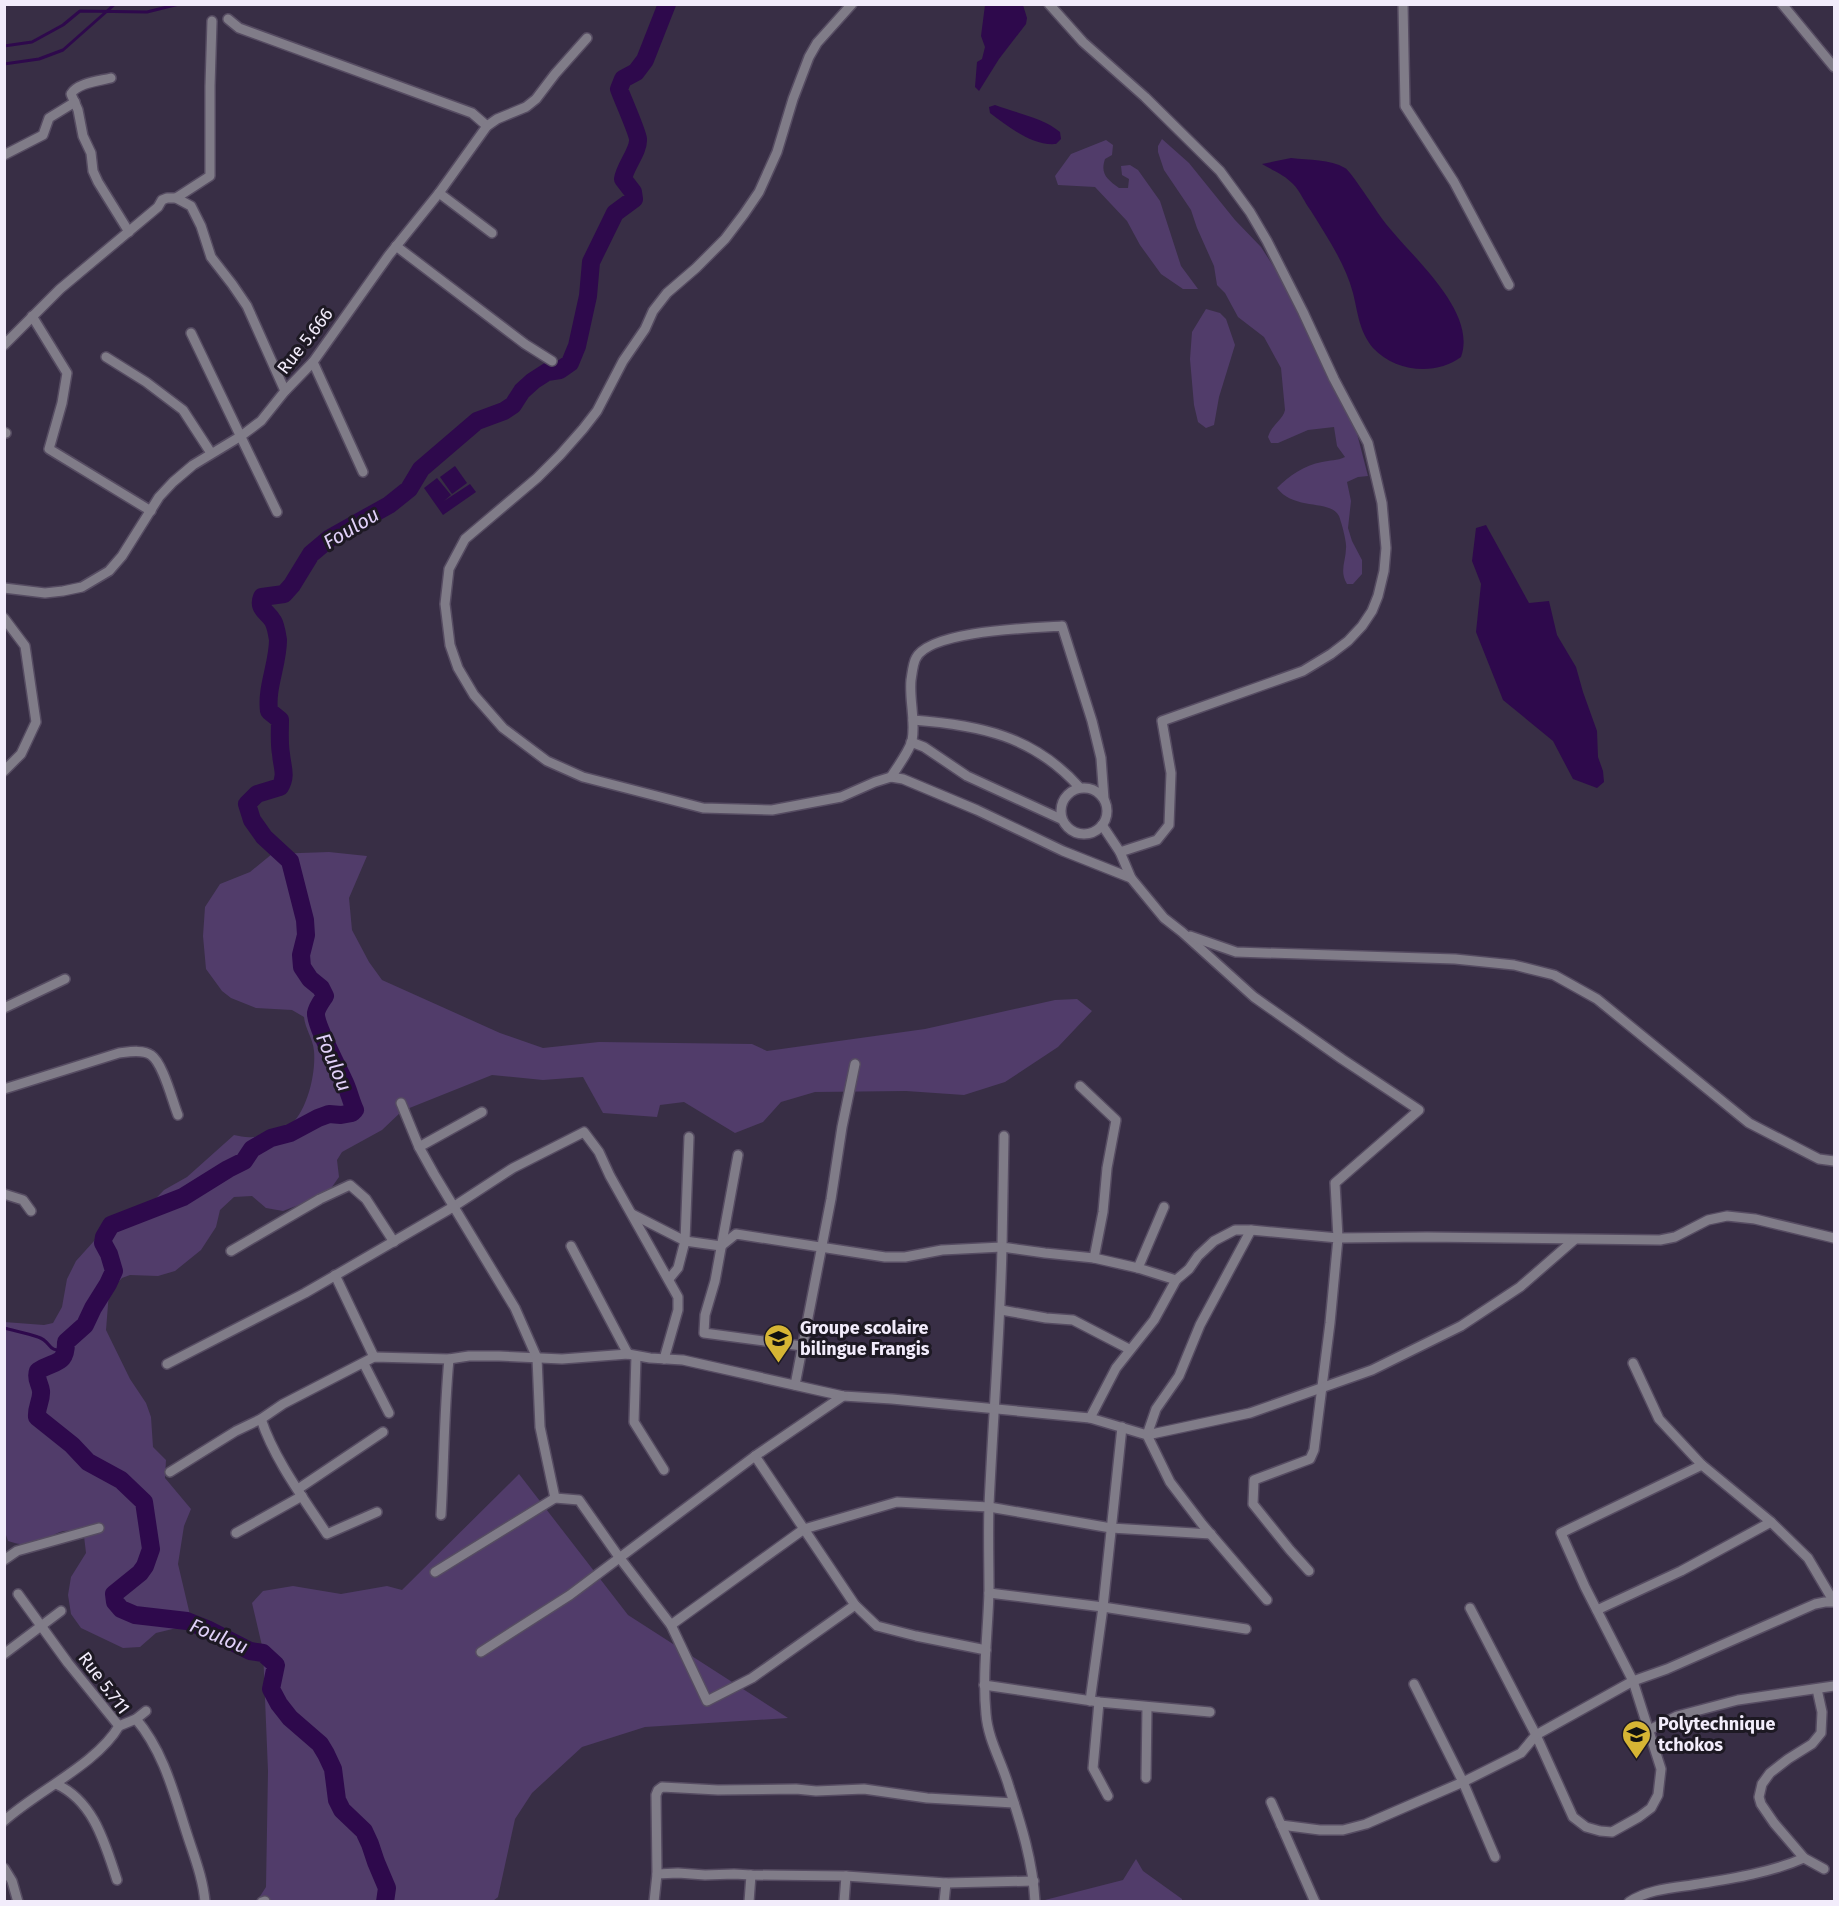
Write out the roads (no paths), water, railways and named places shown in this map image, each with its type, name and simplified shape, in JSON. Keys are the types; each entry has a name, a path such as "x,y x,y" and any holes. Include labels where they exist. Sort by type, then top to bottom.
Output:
{"street":[{"path":"852,4 817,43 809,57 777,152 759,192 744,214 724,239 667,293 653,311 645,329 623,361 597,411 583,429 537,478 465,539 449,569 445,604 450,645 458,668 474,694 503,728 547,760 583,777 703,808 772,810 841,797 891,777 903,778 1063,851 1131,878"},
{"path":"1049,4 1083,42 1153,105 1220,171 1250,212 1267,241 1368,443 1378,481 1385,525 1384,571 1378,596 1372,611 1348,641 1302,671 1162,721 1170,773 1170,825 1156,840 1120,852"},
{"path":"1403,4 1406,106 1454,182 1509,285"},
{"path":"1782,4 1834,67"},
{"path":"228,19 239,28 472,113 487,126"},
{"path":"176,198 210,176 212,21"},
{"name":"Rue 5.666","path":"4,588 45,593 63,591 82,587 110,571 159,497 173,482 193,465 242,436 261,421 313,362 396,246 439,193 487,126 497,118 526,107 536,99 587,38"},
{"path":"1826,56 1834,49"},
{"path":"111,78 74,89 71,93 80,117 83,136 91,153 93,171 129,232"},
{"path":"4,155 43,135 49,118 75,102"},
{"path":"439,193 492,233"},
{"path":"4,345 60,290 158,207 162,200 176,198 191,206 201,226 211,257 247,306 285,392"},
{"path":"396,246 525,344 552,361"},
{"path":"32,316 67,373 62,403 49,449 151,511"},
{"path":"191,333 277,512"},
{"path":"106,357 146,382 183,410 211,453"},
{"path":"313,362 363,472"},
{"path":"4,618 25,646 36,722 21,754 4,771"},
{"path":"891,777 911,742 913,720 911,680 916,657 931,645 957,637 1009,629 1062,626 1092,721 1101,758 1104,799 1107,808 1107,817 1096,831 1080,834 1072,832 1065,826 1061,819 1060,809 1064,799 1071,792 1080,788 1094,790 1104,799"},
{"path":"913,720 953,723 1017,741 1053,762 1080,788"},
{"path":"911,742 924,747 972,779 1061,819"},
{"path":"1102,825 1120,852 1131,878 1164,918 1254,997 1419,1110 1335,1183 1338,1238 1314,1450 1310,1459 1254,1480 1253,1504 1309,1570"},
{"path":"1182,932 1205,943 1236,952 1455,959 1514,965 1554,975 1597,999 1749,1123 1819,1159 1834,1161"},
{"path":"4,1008 65,979"},
{"path":"4,1089 119,1053 150,1054 158,1062 178,1115"},
{"path":"795,1385 855,1064"},
{"path":"1080,1086 1116,1120 1107,1168 1104,1212 1094,1258"},
{"path":"401,1103 419,1147 515,1308 537,1358 540,1427 555,1498"},
{"path":"419,1147 482,1112"},
{"path":"167,1364 305,1293 394,1242 513,1168 584,1132 599,1152 610,1176 678,1297 678,1310 664,1359"},
{"path":"1004,1136 1001,1310 989,1507 989,1593 984,1685 986,1716 991,1741 1009,1786 1028,1847 1035,1902"},
{"path":"669,1279 678,1268 685,1241 689,1137"},
{"path":"738,1155 715,1281 705,1315 704,1333 802,1346"},
{"path":"231,1251 320,1199 350,1185 366,1199 394,1242"},
{"path":"4,1194 23,1200 31,1211"},
{"path":"1138,1268 1164,1207"},
{"path":"632,1214 685,1241 721,1246 736,1234 895,1257 942,1250 1002,1246 1094,1258 1176,1280"},
{"path":"1090,1418 1116,1368 1154,1320 1176,1280 1214,1241 1235,1230 1338,1238 1660,1240 1675,1237 1708,1220 1727,1216 1755,1219 1834,1238"},
{"path":"1251,1230 1200,1325 1179,1376 1156,1409 1147,1435 1170,1482 1267,1600"},
{"path":"170,1472 283,1404 374,1358 449,1359 469,1356 562,1359 632,1355 683,1360 843,1396 1090,1418 1147,1435 1250,1413 1372,1370 1461,1326 1520,1287 1574,1240"},
{"path":"571,1246 632,1355 634,1422 664,1470"},
{"path":"334,1275 374,1358"},
{"path":"1001,1310 1072,1320 1129,1349"},
{"path":"441,1515 445,1395 449,1359"},
{"path":"1281,1825 1343,1830 1366,1824 1463,1782 1521,1753 1536,1735 1633,1681 1667,1669 1815,1604 1834,1602 1808,1558 1771,1522 1702,1465 1659,1419 1633,1363"},
{"path":"364,1364 389,1413"},
{"path":"481,1652 570,1595 755,1456 843,1396"},
{"path":"261,1419 266,1435 327,1534 377,1512"},
{"path":"1108,1796 1093,1768 1094,1702 1122,1427"},
{"path":"236,1533 300,1492 383,1432"},
{"path":"755,1456 855,1605 877,1626 986,1650"},
{"path":"1470,1608 1536,1735 1573,1817 1586,1827 1600,1832 1612,1832 1639,1817 1651,1808 1658,1795 1660,1769 1633,1681 1585,1587 1561,1533 1702,1465"},
{"path":"435,1572 555,1498 579,1500 671,1625 707,1701 752,1678 855,1605"},
{"path":"671,1625 804,1529 897,1502 989,1507 1111,1528 1211,1534"},
{"path":"1597,1610 1681,1571 1771,1522"},
{"path":"4,1560 17,1551 99,1528"},
{"path":"989,1593 1246,1629"},
{"name":"Rue 5.711","path":"4,1821 56,1784 112,1739 119,1726 40,1626 18,1594"},
{"path":"4,1654 61,1611"},
{"path":"1414,1684 1463,1782 1495,1857"},
{"path":"984,1685 1094,1702 1210,1712"},
{"path":"1649,1730 1677,1716 1721,1705 1763,1696 1834,1686"},
{"path":"1817,1689 1822,1712 1821,1733 1812,1744 1770,1773 1762,1784 1759,1797 1774,1823 1804,1858 1824,1869"},
{"path":"1146,1778 1147,1707"},
{"path":"119,1726 136,1719 146,1711"},
{"path":"136,1719 154,1742 162,1760 199,1871 205,1902"},
{"path":"56,1784 73,1794 90,1812 104,1842 117,1880"},
{"path":"654,1902 657,1874 656,1795 662,1787 816,1791 864,1789 927,1798 1014,1803"},
{"path":"1271,1802 1315,1902"},
{"path":"1629,1902 1658,1890 1755,1873 1791,1864 1804,1858"},
{"path":"4,1868 12,1881 18,1902"},
{"path":"657,1874 846,1876 946,1883 1034,1881"},
{"path":"749,1902 751,1875"},
{"path":"843,1902 846,1876"},
{"path":"944,1902 946,1883"}],"waterway":[{"path":"4,64 39,59 63,50 115,4"},
{"path":"4,46 32,42 63,25 80,11 147,12 179,4"},
{"name":"Foulou","path":"385,1902 387,1888 370,1844 364,1831 342,1810 337,1800 333,1769 326,1754 320,1744 290,1718 271,1689 276,1665 263,1653 250,1651 187,1621 135,1615 121,1609 115,1602 114,1594 140,1573 151,1549 144,1502 121,1480 88,1462 72,1445 37,1417 41,1394 37,1374 38,1371 62,1359 66,1342 85,1325 108,1284 114,1271 103,1243 111,1225 183,1197 244,1161 252,1149 271,1138 290,1133 329,1114 341,1115 352,1113 355,1110 317,1019 317,1009 325,996 321,988 310,979 302,967 301,955 306,935 305,920 290,861 264,837 252,820 247,804 257,794 280,787 284,775 280,746 280,720 269,711 278,640 274,623 261,605 262,597 284,594 311,554 330,538 389,505 409,489 421,469 477,421 504,411 513,405 522,391 533,381 547,372 560,370 570,363 577,346 588,296 591,262 615,213 634,199 633,192 623,179 638,139 619,89 623,79 636,72 645,60 667,4"},
{"path":"4,1328 43,1339 55,1350 66,1350"}],"place":[{"name":"Groupe scolaire bilingue Frangis","path":"779,1364"},
{"name":"Polytechnique tchokos","path":"1637,1760"}]}
